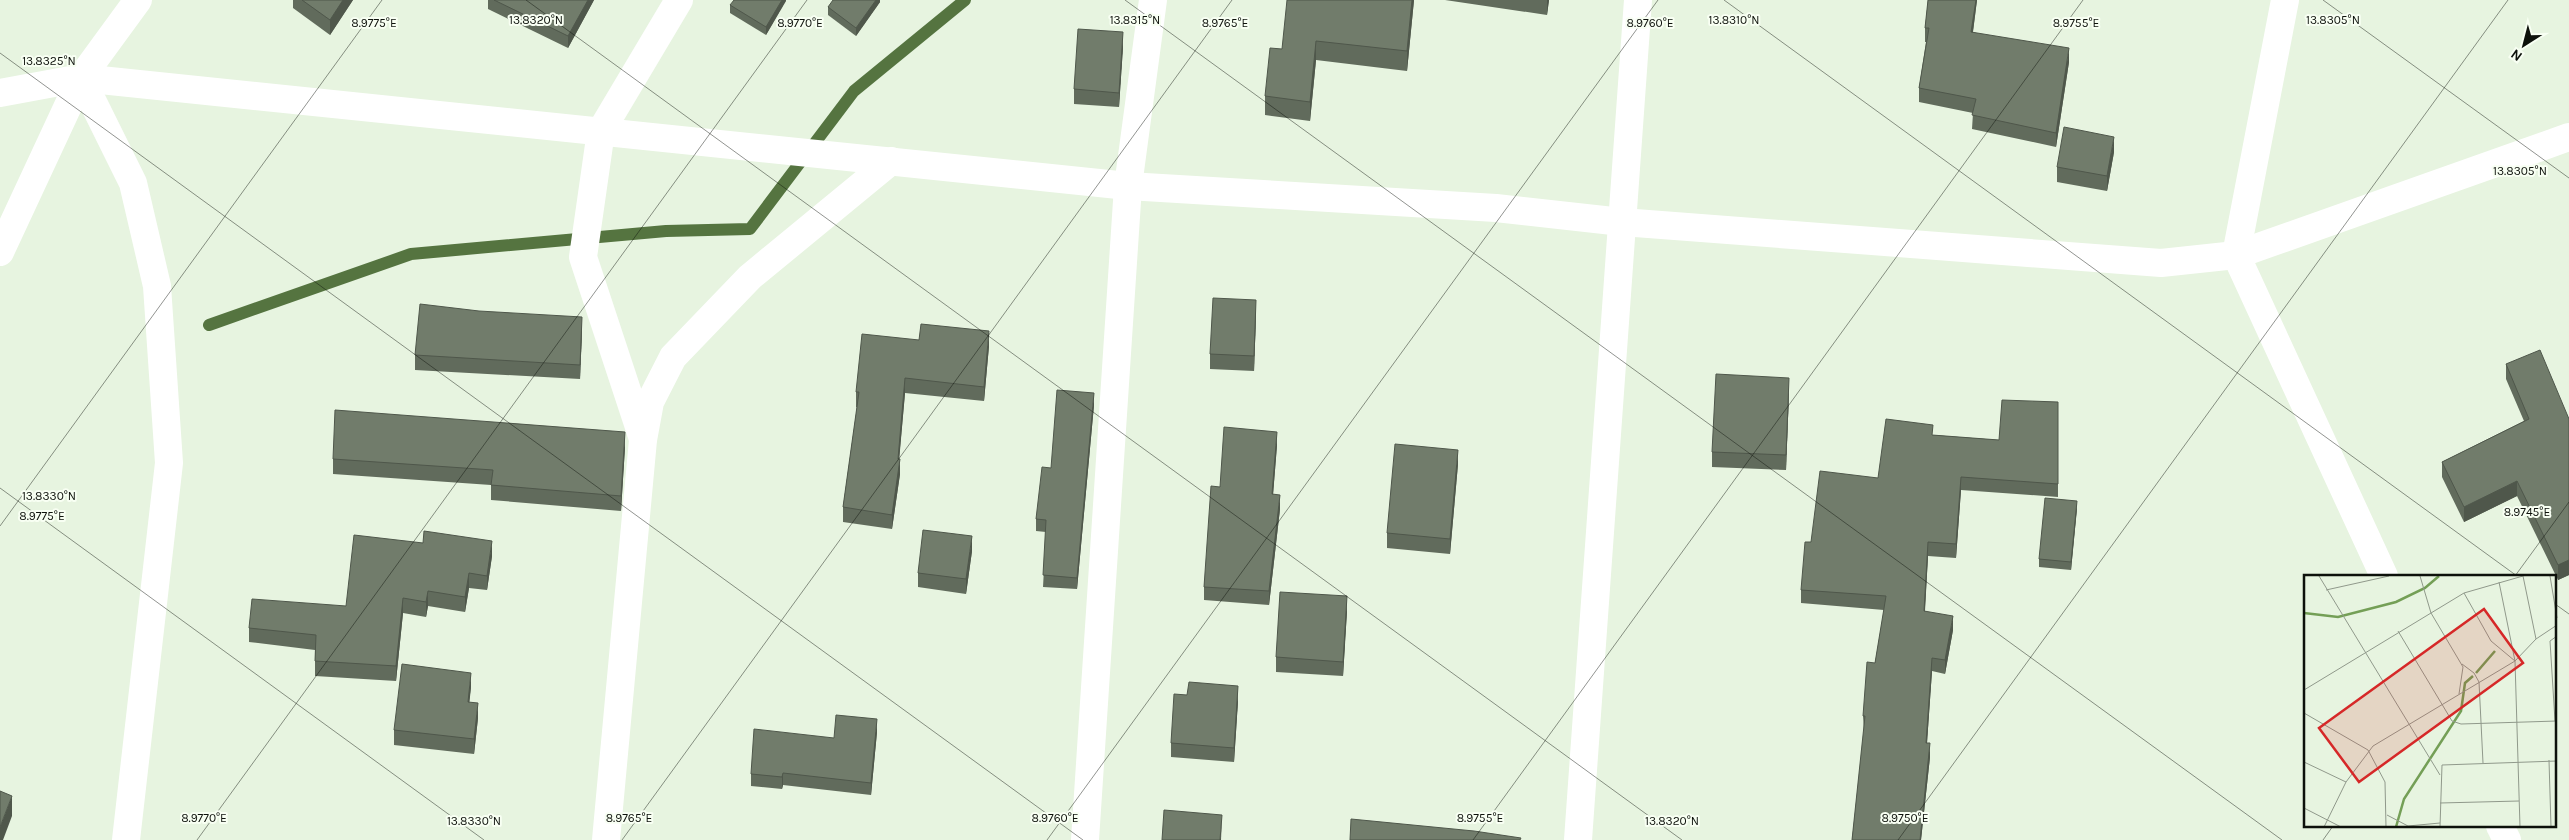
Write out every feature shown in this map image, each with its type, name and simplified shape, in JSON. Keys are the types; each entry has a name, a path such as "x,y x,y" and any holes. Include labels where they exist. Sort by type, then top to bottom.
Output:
{"street":[{"path":"0,252 81,78 138,0"},
{"path":"643,440 583,257 601,131 679,0"},
{"path":"1085,840 1128,186 1153,0"},
{"path":"1578,840 1638,0"},
{"path":"2285,0 2236,255 2384,575"},
{"path":"81,78 133,183 157,286 169,463 126,840"},
{"path":"0,93 81,78 1128,186 1496,208 1622,222 2161,263 2236,255 2569,136"},
{"path":"606,840 643,440 650,402 673,358 750,278 891,161"},
{"path":"2501,828 2507,840"}],"building":[{"path":"302,0 343,0 330,20"},
{"path":"494,0 588,0 568,36"},
{"path":"734,0 782,0 766,27 730,5"},
{"path":"833,0 876,0 856,28 828,7"},
{"path":"1287,0 1412,0 1407,51 1316,41 1310,102 1265,96 1270,48 1282,49"},
{"path":"1928,0 1976,0 1971,32 2069,48 2056,133 1972,115 1976,99 1919,88 1929,28 1925,28"},
{"path":"1078,29 1123,32 1119,93 1074,89"},
{"path":"2064,127 2114,137 2107,176 2057,167"},
{"path":"1213,298 1256,300 1254,356 1210,354"},
{"path":"420,304 479,311 582,317 580,365 415,355"},
{"path":"921,324 989,331 984,387 905,378 898,459 900,459 892,515 843,507 859,392 856,392 862,334 919,340"},
{"path":"2540,350 2569,419 2569,560 2558,565 2517,481 2464,507 2442,462 2529,419 2506,364"},
{"path":"1716,374 1789,378 1786,455 1712,452"},
{"path":"1057,390 1094,393 1077,578 1043,575 1046,520 1036,519 1042,467 1051,468"},
{"path":"2002,400 2058,402 2058,484 1961,477 1956,544 1928,542 1924,611 1953,616 1945,660 1932,658 1926,743 1930,743 1920,840 1852,840 1865,716 1863,716 1867,662 1875,663 1886,596 1801,590 1805,542 1811,542 1820,471 1878,478 1886,419 1933,425 1932,435 1999,440"},
{"path":"335,410 625,432 621,496 491,485 493,470 333,459"},
{"path":"1224,427 1277,432 1272,494 1280,495 1269,591 1204,587 1211,486 1220,487"},
{"path":"1395,444 1458,450 1450,539 1387,533"},
{"path":"2045,498 2077,501 2071,562 2039,559"},
{"path":"923,530 972,536 966,579 918,573"},
{"path":"424,531 492,541 487,576 469,573 465,597 428,591 426,602 403,598 396,666 315,661 316,635 249,628 252,599 346,606 354,535 423,543"},
{"path":"1280,592 1347,596 1343,662 1276,657"},
{"path":"402,664 471,673 468,702 478,703 474,739 394,730"},
{"path":"1189,682 1238,686 1234,748 1171,743 1174,694 1187,695"},
{"path":"836,715 877,719 871,783 783,773 782,777 751,774 754,729 834,738"},
{"path":"0,791 12,796 0,827"},
{"path":"1164,810 1222,815 1220,840 1162,840"},
{"path":"1351,819 1474,831 1521,838 1520,840 1350,840"}],"waterway":[{"path":"209,325 411,254 666,231 750,229 854,91 965,0"}]}
